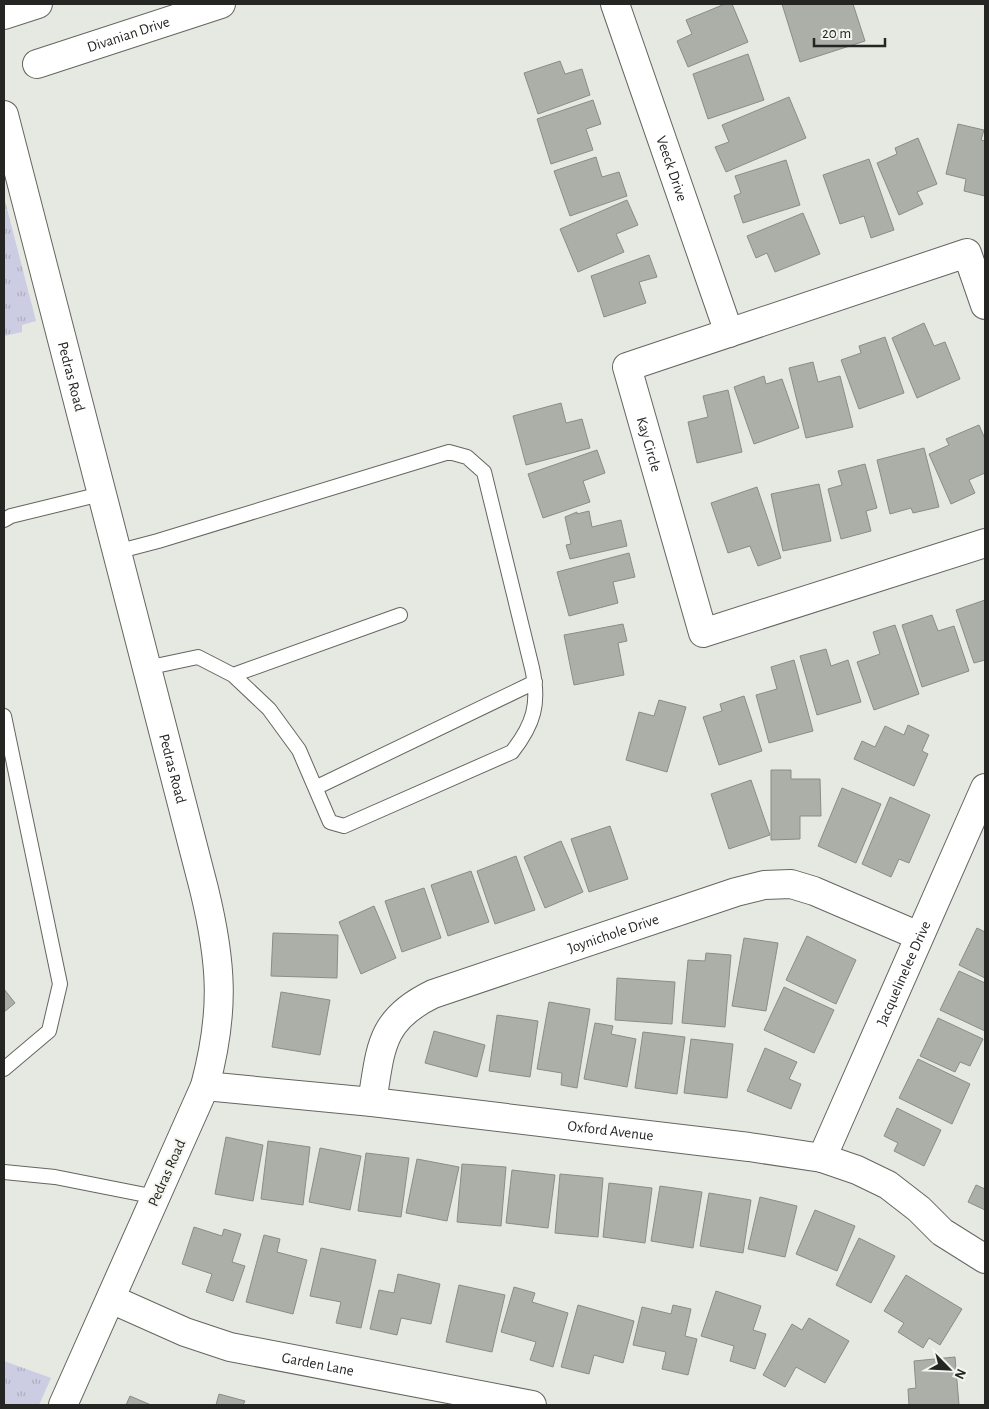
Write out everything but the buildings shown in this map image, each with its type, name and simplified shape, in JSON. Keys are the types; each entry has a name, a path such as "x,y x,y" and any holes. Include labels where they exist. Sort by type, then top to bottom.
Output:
{"street":[{"path":"4,15 38,4"},
{"name":"Divanian Drive","path":"37,64 221,4"},
{"name":"Veeck Drive","path":"615,4 729,333"},
{"name":"Pedras Road","path":"4,115 214,931 220,968 218,1032 205,1086 63,1405"},
{"name":"Kay Circle","path":"985,305 967,253 627,367 703,634 985,543"},
{"name":"Jacquelinelee Drive","path":"822,1158 985,788"},
{"name":"Joynichole Drive","path":"372,1102 385,1036 398,1016 412,1004 433,994 736,892 764,885 791,884 814,891 919,936"},
{"name":"Oxford Avenue","path":"205,1086 372,1102 768,1149 822,1158 856,1170 888,1186 919,1209 942,1232 985,1259"},
{"name":"Garden Lane","path":"111,1300 185,1332 230,1347 532,1405"}],"lane":[{"path":"116,552 158,541 449,452 467,457 484,472 535,682 534,716 522,739 512,752 344,826 330,822 324,813 317,787 299,750 269,710 233,675 198,657 146,668"},
{"path":"4,520 11,516 101,494"},
{"path":"233,675 400,615"},
{"path":"317,787 535,682"},
{"path":"4,716 60,984 49,1031 4,1069"},
{"path":"4,1172 55,1177 156,1197"}],"green space":[{"path":"4,197 36,321 22,325 22,332 4,336"},
{"path":"4,1361 51,1378 39,1405 4,1405"}]}
